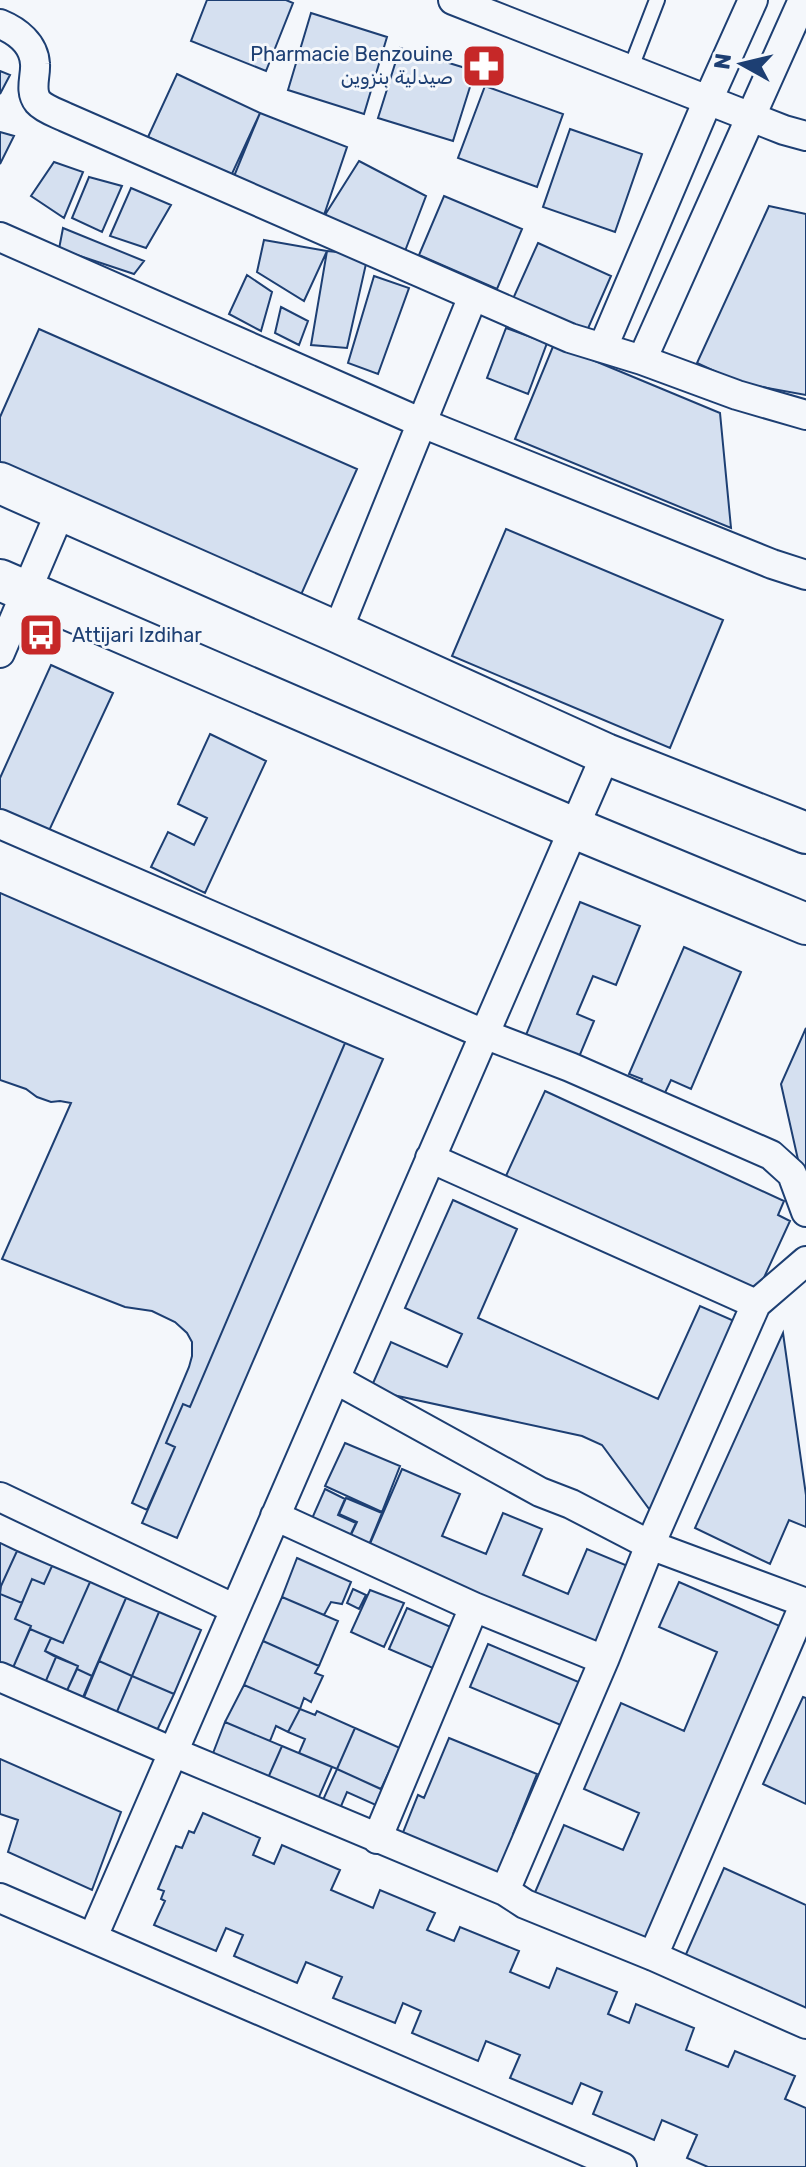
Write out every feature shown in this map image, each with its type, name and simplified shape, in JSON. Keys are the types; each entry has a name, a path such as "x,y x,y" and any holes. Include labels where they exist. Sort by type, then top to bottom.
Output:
{"main road":[{"path":"0,483 606,754 806,833"},
{"path":"12,586 574,828 806,924"}],"street":[{"path":"453,0 806,136"},
{"path":"603,347 753,0"},
{"path":"642,360 803,0"},
{"path":"0,24 26,40 36,64 33,90 38,102 47,108 570,338 806,415"},
{"path":"0,237 422,423 806,575"},
{"path":"337,632 473,296"},
{"path":"0,653 12,586 61,510"},
{"path":"93,1937 606,754"},
{"path":"0,824 771,1155 792,1174 806,1212"},
{"path":"430,1158 756,1304"},
{"path":"505,1891 650,1545 756,1304 806,1261"},
{"path":"335,1379 540,1492 571,1504 650,1545 805,1603 653,1956"},
{"path":"0,1497 235,1609"},
{"path":"275,1516 474,1607 604,1660"},
{"path":"377,1839 474,1607"},
{"path":"0,1677 505,1891 525,1904 653,1956 806,2024"},
{"path":"0,1898 622,2167"}],"lane":[{"path":"630,70 657,0"}],"building":[{"path":"207,0 286,0 293,3 266,71 191,41"},
{"path":"311,13 387,37 364,114 288,90"},
{"path":"400,48 475,71 453,141 378,118"},
{"path":"0,71 10,75 0,94"},
{"path":"177,74 260,113 231,176 148,137"},
{"path":"485,86 563,114 537,187 458,158"},
{"path":"260,113 347,147 323,218 230,186"},
{"path":"570,129 642,154 615,232 543,207"},
{"path":"0,132 14,136 0,164"},
{"path":"359,161 426,196 405,251 323,218"},
{"path":"54,162 83,172 64,218 31,196"},
{"path":"89,177 122,186 102,232 72,218"},
{"path":"131,188 171,205 146,248 110,236"},
{"path":"444,196 522,229 497,289 419,255"},
{"path":"769,206 806,214 806,395 740,383 697,363"},
{"path":"63,228 144,261 134,274 59,249"},
{"path":"264,240 327,251 304,301 257,272"},
{"path":"538,243 611,276 586,333 512,301"},
{"path":"327,251 368,255 347,348 311,345"},
{"path":"247,275 272,292 261,331 229,314"},
{"path":"374,276 409,288 378,374 348,363"},
{"path":"281,307 308,321 299,345 275,333"},
{"path":"506,328 547,343 528,394 487,378"},
{"path":"39,329 357,469 300,597 0,464 0,417"},
{"path":"554,344 720,413 731,528 515,439"},
{"path":"506,529 723,620 670,748 452,656"},
{"path":"51,665 113,693 47,835 0,814 0,778"},
{"path":"210,734 266,761 205,893 151,867 168,832 194,845 207,818 178,804"},
{"path":"0,893 345,1043 190,1407 183,1404 166,1443 175,1447 147,1510 132,1503 189,1367 192,1342 187,1333 175,1322 152,1311 125,1307 2,1259 71,1103 51,1102 0,1080"},
{"path":"580,902 640,926 616,985 593,976 577,1014 594,1021 579,1057 526,1035"},
{"path":"684,947 741,972 691,1089 671,1080 663,1097 639,1086 642,1079 629,1074"},
{"path":"806,1028 806,1184 803,1182 781,1084"},
{"path":"345,1043 383,1059 177,1538 142,1523 175,1447 166,1443 183,1404 190,1407"},
{"path":"545,1091 784,1201 778,1215 790,1221 756,1295 505,1178"},
{"path":"453,1200 517,1229 478,1318 658,1399 700,1306 741,1324 655,1517 602,1445 582,1436 370,1390 391,1342 447,1367 462,1334 405,1308"},
{"path":"783,1333 806,1495 806,1527 789,1520 770,1564 695,1528"},
{"path":"345,1443 400,1466 382,1512 325,1486"},
{"path":"402,1469 460,1494 442,1536 486,1554 503,1513 542,1529 523,1575 568,1594 587,1549 635,1569 601,1652 366,1553"},
{"path":"325,1489 345,1499 338,1515 356,1523 348,1540 310,1523"},
{"path":"346,1498 382,1513 366,1552 349,1539 357,1522 339,1514"},
{"path":"0,1543 17,1551 1,1586 0,1585"},
{"path":"17,1551 52,1566 44,1584 32,1579 22,1603 0,1594"},
{"path":"297,1558 351,1582 342,1604 331,1602 324,1615 282,1597"},
{"path":"52,1566 90,1582 63,1643 15,1619 32,1579 44,1584"},
{"path":"90,1582 126,1598 92,1676 45,1651 51,1638 63,1643"},
{"path":"679,1582 782,1627 645,1946 533,1897 564,1825 623,1850 639,1813 584,1789 621,1703 684,1731 717,1652 659,1627"},
{"path":"353,1589 366,1595 359,1609 347,1603"},
{"path":"370,1590 404,1603 384,1647 351,1632"},
{"path":"0,1594 22,1603 15,1619 31,1626 12,1670 0,1665"},
{"path":"282,1597 338,1621 319,1666 263,1641"},
{"path":"126,1598 159,1612 132,1676 99,1661"},
{"path":"407,1608 453,1628 435,1669 389,1649"},
{"path":"159,1612 201,1630 174,1694 132,1676"},
{"path":"30,1629 51,1638 45,1651 56,1657 45,1683 12,1670"},
{"path":"263,1641 319,1666 315,1673 323,1676 311,1702 304,1698 300,1709 244,1685"},
{"path":"488,1644 581,1683 563,1726 470,1687"},
{"path":"56,1657 78,1666 65,1695 45,1683"},
{"path":"99,1661 132,1676 113,1721 80,1707"},
{"path":"77,1669 92,1676 81,1702 65,1695"},
{"path":"132,1676 174,1694 153,1739 113,1721"},
{"path":"244,1685 300,1709 288,1732 276,1726 270,1741 225,1722"},
{"path":"803,1697 806,1698 806,1804 763,1784"},
{"path":"300,1709 315,1715 317,1711 355,1728 337,1769 299,1753 305,1739 288,1732"},
{"path":"225,1722 282,1746 268,1778 210,1761"},
{"path":"355,1728 400,1748 381,1789 337,1769"},
{"path":"449,1738 537,1774 513,1834 518,1836 500,1881 400,1840 418,1795 424,1798"},
{"path":"282,1746 332,1767 315,1806 268,1778"},
{"path":"0,1759 121,1812 92,1890 8,1852 18,1820 0,1814"},
{"path":"337,1769 385,1791 378,1806 347,1792 336,1818 318,1811"},
{"path":"203,1813 260,1838 253,1855 274,1864 282,1845 340,1870 331,1890 373,1908 380,1890 435,1913 427,1930 454,1941 460,1927 519,1951 510,1972 549,1988 557,1968 617,1992 608,2014 629,2023 636,2004 694,2028 686,2050 728,2067 735,2051 795,2076 785,2099 806,2108 806,2167 708,2167 687,2158 697,2135 662,2120 654,2140 593,2114 602,2092 581,2083 572,2104 510,2078 520,2055 486,2041 478,2061 412,2033 421,2011 403,2003 395,2023 333,1998 342,1977 306,1962 297,1983 234,1956 243,1935 226,1928 216,1951 154,1925 165,1901 161,1899 164,1891 158,1889 176,1846 182,1848 189,1831 194,1833"},
{"path":"724,1868 806,1905 806,2016 683,1961"}],"place":[{"name":"Pharmacie Benzouine صيدلية بنزوين","path":"484,66"},
{"name":"Attijari Izdihar","path":"41,635"}]}
